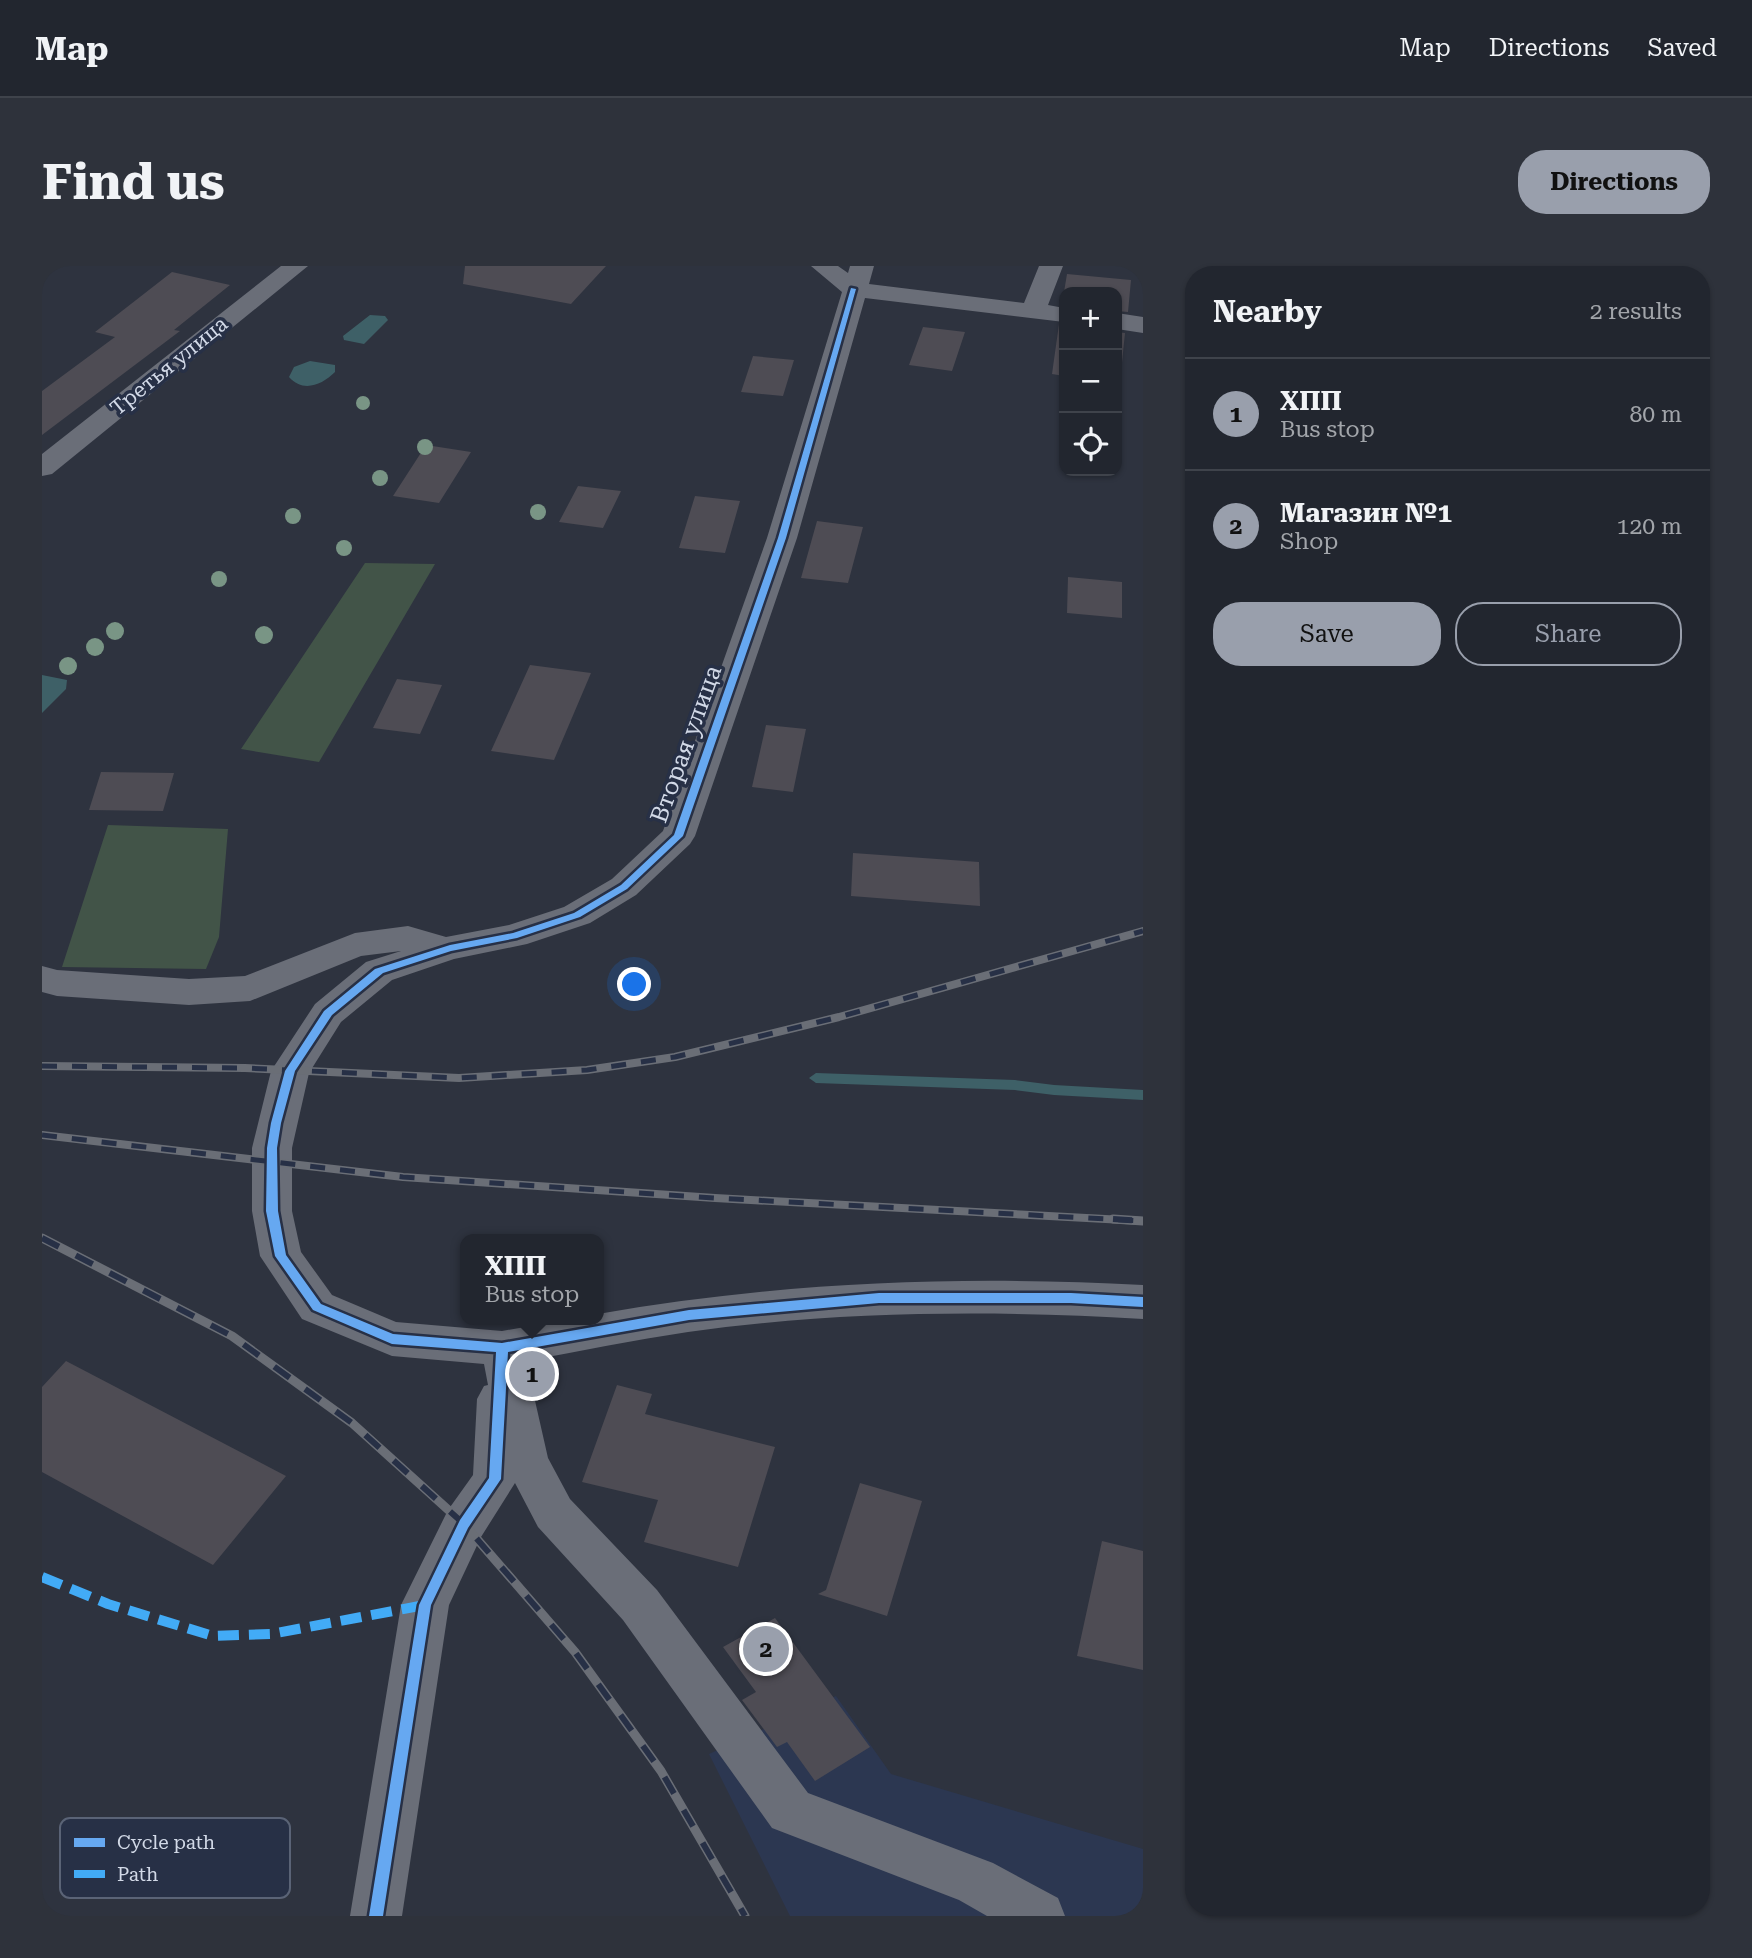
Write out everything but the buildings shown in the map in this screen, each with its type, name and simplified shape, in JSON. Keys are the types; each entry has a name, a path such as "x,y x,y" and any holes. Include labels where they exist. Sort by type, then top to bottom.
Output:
{"street":[{"name":"Третья улица","path":"42,468 296,266"},
{"path":"823,266 857,278 1059,314"},
{"path":"1024,266 1050,268 1033,311"},
{"name":"Вторая улица","path":"857,278 782,538 678,836 624,887 577,915 514,936 450,948 379,971 328,1013 290,1071 276,1123 272,1163 272,1211 281,1256 317,1307 392,1339 502,1348 689,1315 879,1298 1071,1298 1143,1302"},
{"path":"42,979 57,983 201,992 250,988 355,945 408,938 450,948"},
{"path":"376,1916 425,1605 464,1524 495,1479 502,1348"},
{"path":"502,1348 526,1460 554,1513 640,1605 790,1811 975,1881 1039,1916"}],"shaded area":[{"path":"370,315 385,316 388,320 364,344 344,340 343,336"},
{"path":"310,361 335,365 335,372 318,384 306,386 289,377 294,367"},
{"path":"365,563 435,564 319,762 241,749"},
{"path":"42,675 67,680 66,689 42,713"},
{"path":"108,825 228,829 219,937 206,969 62,967"},
{"path":"836,1696 891,1774 1143,1849 1143,1916 790,1916 709,1754"}],"waterway":[{"path":"816,1078 1015,1085 1143,1095"}],"railway":[{"path":"42,1066 245,1068 459,1078 587,1070 675,1057 839,1017 1143,931"},
{"path":"42,1135 403,1177 715,1198 1143,1221 1113,1219"},
{"path":"42,1238 232,1336 352,1423 464,1524 575,1652 661,1771 745,1916"}],"marked path":[{"path":"42,1577 108,1604 213,1636 271,1634 425,1605"}],"cycle path":[{"path":"853,289 782,538 678,836 624,887 577,915 514,936 450,948 379,971 328,1013 290,1071 276,1123 272,1148 272,1211 281,1256 317,1307 392,1339 502,1348 689,1315 879,1298 1071,1298 1143,1302"},
{"path":"376,1916 425,1605 464,1524 495,1479 502,1348"}],"place":[{"name":"ХПП","path":"532,1374"},
{"name":"Магазин №1","path":"766,1649"}]}
